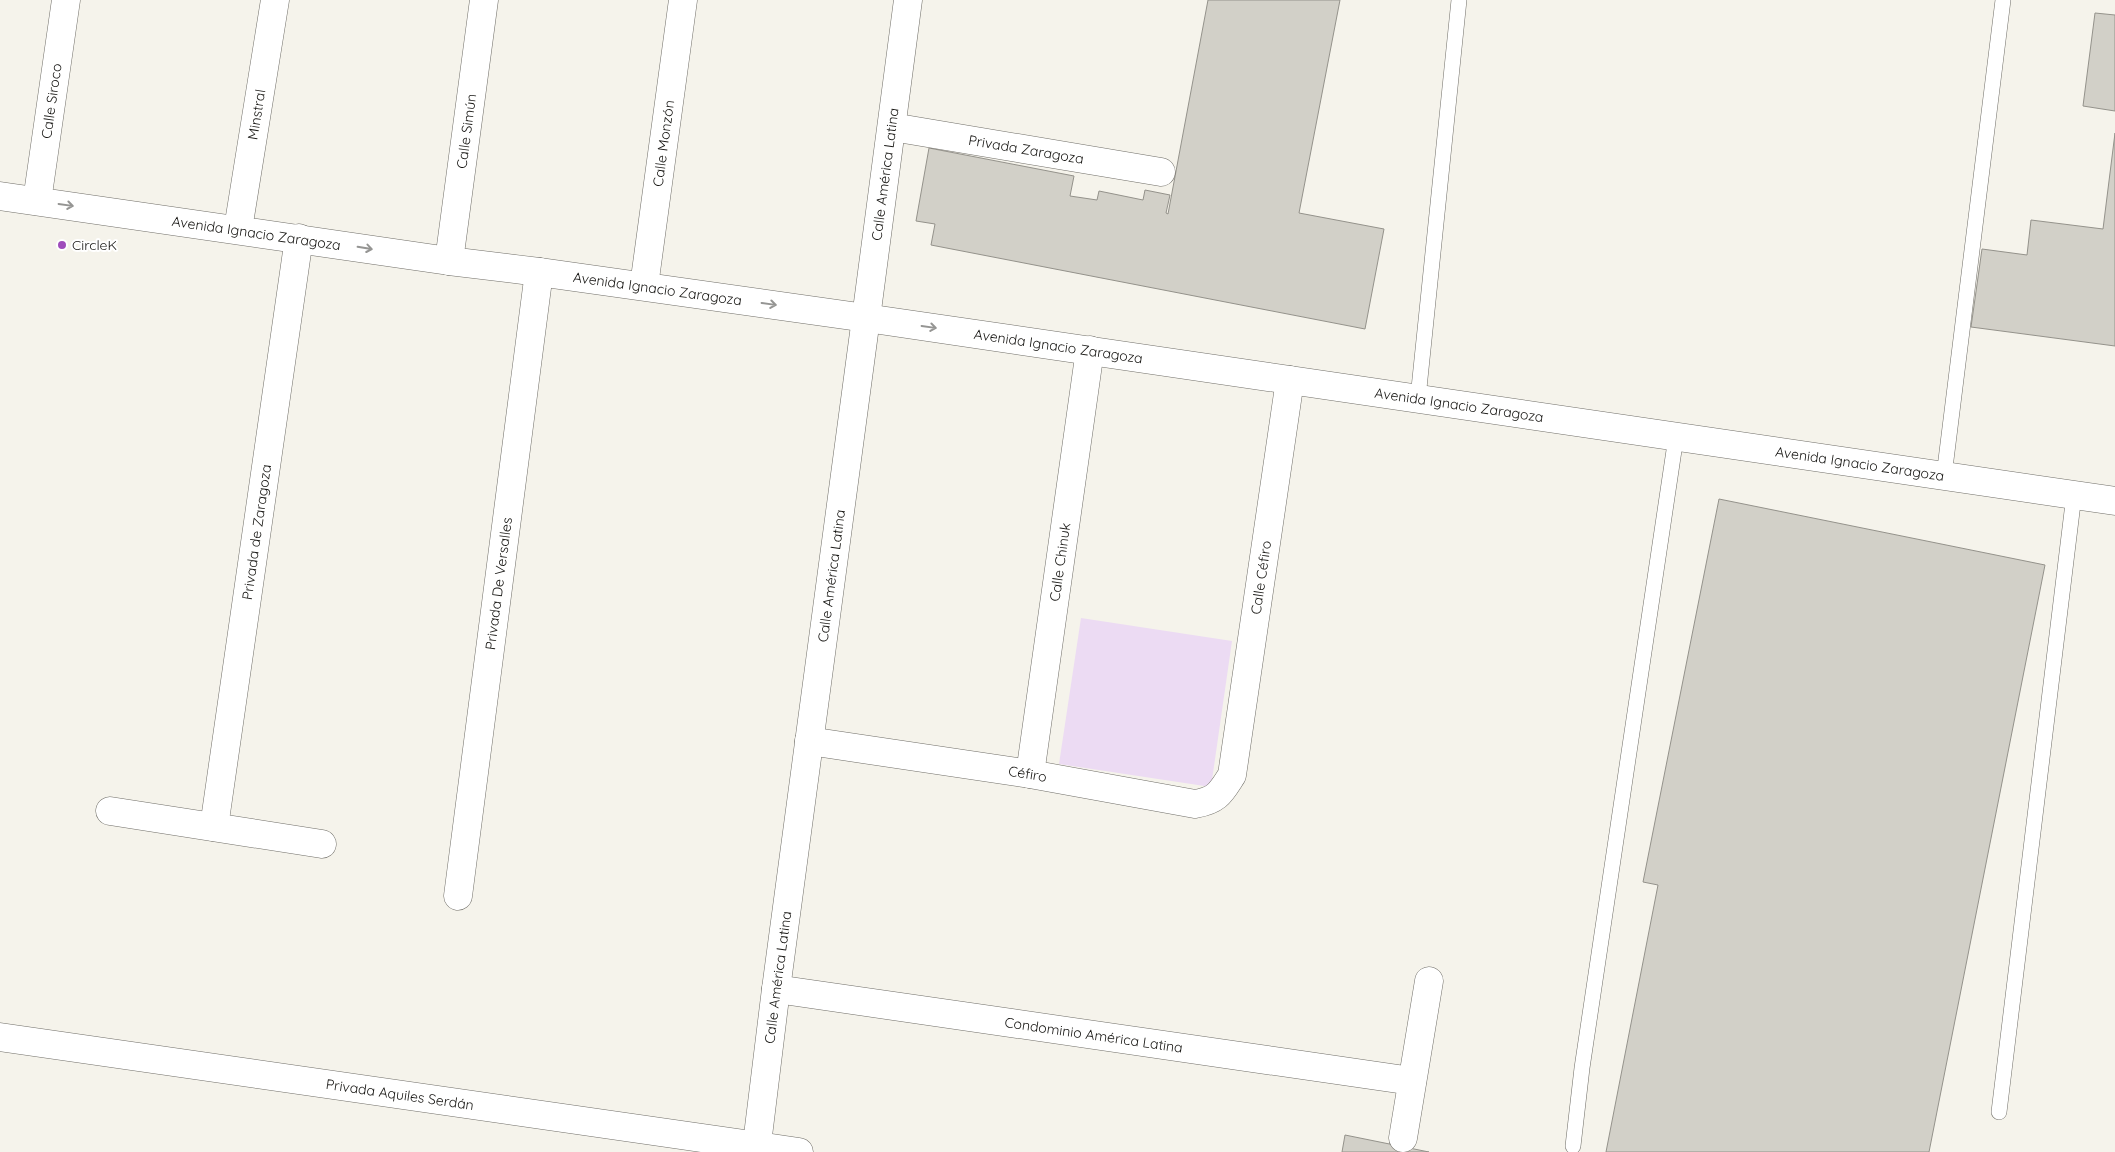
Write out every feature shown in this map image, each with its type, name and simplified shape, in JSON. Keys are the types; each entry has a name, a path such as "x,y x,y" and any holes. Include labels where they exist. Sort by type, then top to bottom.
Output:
{"street":[{"name":"Calle Siroco","path":"38,200 66,0"},
{"name":"Minstral","path":"238,229 274,0"},
{"name":"Calle Simún","path":"449,261 484,0"},
{"name":"Calle Monzón","path":"644,286 683,0"},
{"name":"Calle América Latina","path":"757,1148 776,989 908,0"},
{"name":"Privada Zaragoza","path":"892,127 1161,172"},
{"name":"Avenida Ignacio Zaragoza","path":"0,196 449,261 644,286 1090,350 2115,501"},
{"name":"Privada de Zaragoza","path":"214,827 299,238"},
{"name":"Privada De Versalles","path":"458,896 539,272"},
{"name":"Calle Chinuk","path":"1030,774 1090,350"},
{"name":"Calle Céfiro","path":"1232,775 1290,380"},
{"name":"Céfiro","path":"809,741 1030,774 1196,804 1207,802 1218,796 1232,775"},
{"path":"110,811 322,844"},
{"path":"1403,1138 1429,980"},
{"name":"Condominio América Latina","path":"776,989 1412,1081"},
{"name":"Privada Aquiles Serdán","path":"0,1037 757,1148 799,1152"}],"lane":[{"path":"1418,398 1459,0"},
{"path":"1944,476 2002,0"},
{"path":"1573,1146 1582,1068 1676,436"},
{"path":"1999,1112 2074,495"}],"shaded area":[{"path":"1081,618 1232,641 1211,787 1059,764"}],"building":[{"path":"1208,0 1340,0 1299,213 1384,229 1365,329 931,245 935,224 916,221 929,148 1074,176 1070,196 1097,200 1099,191 1143,200 1145,190 1170,195 1166,213 1168,214"},
{"path":"2095,13 2115,15 2115,111 2083,106"},
{"path":"2115,133 2115,346 1971,327 1982,249 2027,255 2031,220 2103,229"},
{"path":"1719,499 2045,565 1929,1152 1606,1152 1658,885 1643,882"},
{"path":"1345,1135 1429,1152 1342,1152"}],"place":[{"name":"CircleK","path":"62,245"}]}
